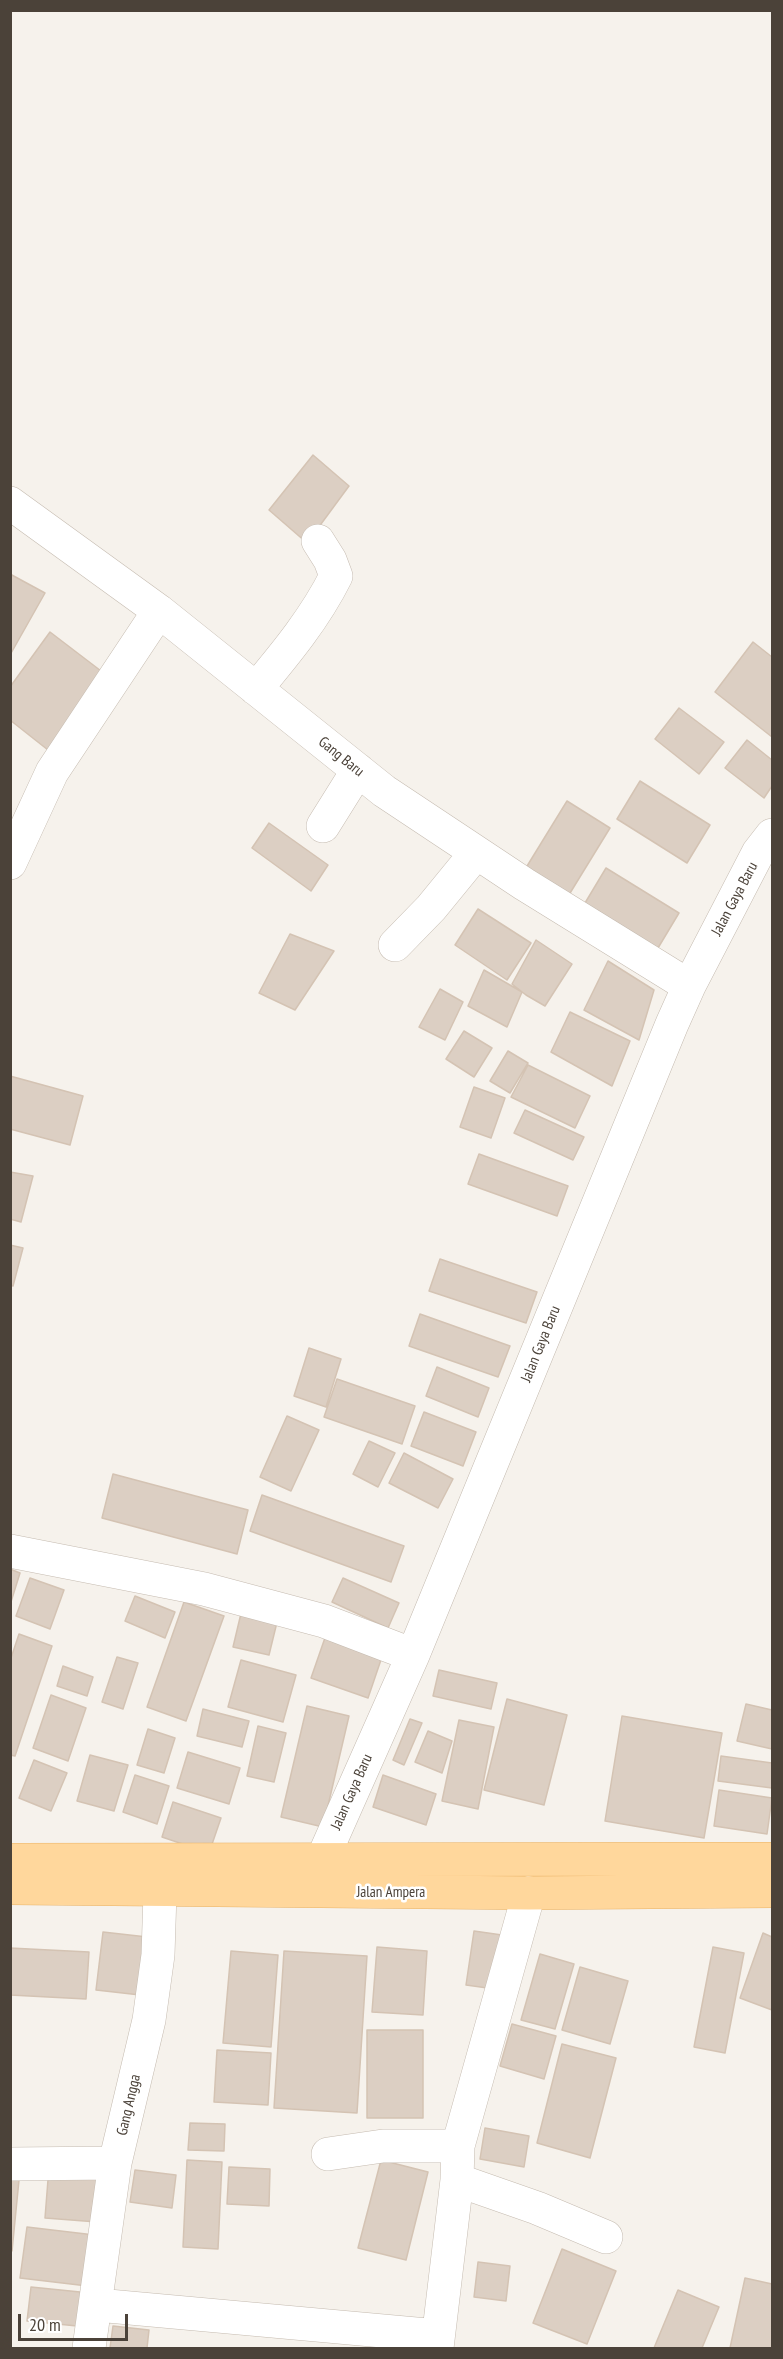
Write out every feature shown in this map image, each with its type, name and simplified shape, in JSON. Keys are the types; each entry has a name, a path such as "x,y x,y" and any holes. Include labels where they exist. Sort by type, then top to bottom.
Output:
{"main road":[{"name":"Jalan Ampera","path":"10,1888 322,1860 772,1859"},
{"name":"Jalan Ampera","path":"10,1860 160,1875 529,1893 772,1891"}],"street":[{"name":"Gang Baru","path":"10,502 159,611 384,791 476,853 689,986"},
{"path":"256,689 301,634 336,576 330,560 318,541"},
{"path":"10,863 52,772 159,611"},
{"path":"323,826 358,770"},
{"name":"Jalan Gaya Baru","path":"322,1860 413,1655 689,986 758,853 772,835"},
{"path":"395,945 431,908 476,853"},
{"path":"10,1551 204,1589 324,1621 413,1655"},
{"name":"Gang Angga","path":"89,2349 97,2305 115,2163 149,2020 158,1955 160,1875"},
{"path":"97,2305 438,2342 457,2180 458,2146 529,1893"},
{"path":"328,2154 383,2146 458,2146"},
{"path":"10,2164 115,2163"},
{"path":"457,2180 537,2208 606,2237"}],"building":[{"path":"313,455 349,486 307,543 269,510"},
{"path":"10,574 45,593 10,655"},
{"path":"50,632 105,674 48,750 10,720 10,687"},
{"path":"753,642 772,657 772,737 715,692"},
{"path":"679,708 724,742 699,774 655,739"},
{"path":"747,740 772,760 772,786 764,798 725,768"},
{"path":"640,781 710,825 687,863 617,819"},
{"path":"567,801 610,828 567,898 524,871"},
{"path":"269,823 328,865 311,891 252,848"},
{"path":"606,868 679,913 655,953 582,908"},
{"path":"478,909 531,943 507,980 455,945"},
{"path":"290,934 334,951 295,1010 259,993"},
{"path":"536,940 572,964 545,1006 512,984"},
{"path":"608,961 654,990 639,1040 584,1010"},
{"path":"484,970 522,992 507,1027 468,1006"},
{"path":"440,989 463,1002 445,1040 419,1027"},
{"path":"570,1012 630,1041 612,1086 551,1052"},
{"path":"464,1031 492,1048 474,1077 446,1059"},
{"path":"508,1051 528,1063 510,1093 490,1081"},
{"path":"528,1065 590,1096 575,1128 511,1097"},
{"path":"10,1076 83,1096 70,1145 10,1129"},
{"path":"474,1087 505,1098 491,1138 460,1127"},
{"path":"525,1110 584,1137 573,1160 514,1133"},
{"path":"479,1154 568,1186 557,1216 468,1184"},
{"path":"10,1172 33,1176 21,1222 10,1219"},
{"path":"10,1245 23,1248 13,1286 10,1285"},
{"path":"440,1259 537,1292 526,1323 429,1291"},
{"path":"420,1314 510,1346 498,1377 409,1346"},
{"path":"309,1348 341,1359 326,1407 294,1396"},
{"path":"437,1367 489,1388 478,1417 426,1396"},
{"path":"337,1379 415,1406 402,1444 324,1417"},
{"path":"424,1412 476,1432 463,1466 411,1446"},
{"path":"287,1416 319,1430 291,1491 260,1477"},
{"path":"369,1441 395,1453 378,1487 353,1474"},
{"path":"404,1453 453,1479 438,1508 389,1483"},
{"path":"113,1474 248,1510 237,1554 102,1518"},
{"path":"262,1495 404,1546 391,1582 250,1531"},
{"path":"10,1569 20,1573 10,1605"},
{"path":"30,1578 64,1590 50,1629 16,1616"},
{"path":"343,1578 399,1603 388,1628 332,1602"},
{"path":"135,1596 175,1612 165,1638 125,1621"},
{"path":"184,1602 224,1616 186,1721 147,1707"},
{"path":"243,1605 279,1614 269,1655 233,1647"},
{"path":"327,1632 384,1651 368,1698 311,1678"},
{"path":"19,1634 52,1646 15,1756 10,1755 10,1661"},
{"path":"117,1657 138,1663 123,1709 102,1702"},
{"path":"241,1660 296,1675 283,1722 228,1707"},
{"path":"63,1666 93,1677 87,1696 57,1686"},
{"path":"439,1670 497,1683 491,1709 433,1696"},
{"path":"51,1695 86,1708 68,1761 33,1748"},
{"path":"507,1699 567,1715 544,1805 484,1790"},
{"path":"746,1704 772,1710 772,1749 737,1741"},
{"path":"307,1706 349,1716 323,1827 281,1817"},
{"path":"203,1709 249,1721 242,1747 197,1736"},
{"path":"622,1716 722,1733 704,1838 605,1821"},
{"path":"410,1719 422,1723 404,1765 393,1760"},
{"path":"459,1720 494,1727 478,1809 442,1801"},
{"path":"258,1726 286,1733 274,1782 247,1776"},
{"path":"148,1729 175,1738 164,1773 137,1765"},
{"path":"428,1731 452,1741 442,1773 415,1762"},
{"path":"188,1752 240,1768 229,1804 177,1788"},
{"path":"90,1755 128,1765 114,1811 77,1801"},
{"path":"721,1756 772,1763 772,1788 718,1781"},
{"path":"34,1760 67,1773 51,1811 19,1798"},
{"path":"135,1775 169,1786 157,1824 123,1812"},
{"path":"383,1775 436,1794 426,1825 373,1807"},
{"path":"719,1790 772,1798 767,1834 714,1826"},
{"path":"173,1802 221,1818 209,1853 162,1837"},
{"path":"474,1931 509,1936 502,1990 466,1985"},
{"path":"103,1932 156,1938 149,1996 96,1990"},
{"path":"763,1933 772,1937 772,2010 740,1998"},
{"path":"377,1947 427,1951 423,2015 372,2012"},
{"path":"713,1947 744,1953 725,2053 694,2047"},
{"path":"10,1948 89,1952 86,1999 10,1995"},
{"path":"231,1951 278,1955 271,2047 223,2043"},
{"path":"284,1951 367,1956 357,2113 274,2108"},
{"path":"540,1954 574,1964 555,2029 521,2020"},
{"path":"580,1967 628,1981 610,2044 562,2030"},
{"path":"512,2024 556,2036 544,2079 500,2066"},
{"path":"367,2030 423,2030 423,2118 367,2118"},
{"path":"562,2044 616,2058 590,2158 537,2143"},
{"path":"217,2050 271,2053 268,2105 214,2102"},
{"path":"190,2123 225,2124 224,2151 188,2150"},
{"path":"485,2128 529,2136 524,2167 480,2159"},
{"path":"187,2160 222,2162 218,2249 183,2247"},
{"path":"381,2160 428,2172 406,2260 358,2248"},
{"path":"49,2167 101,2171 97,2222 45,2218"},
{"path":"229,2167 270,2169 269,2206 227,2204"},
{"path":"10,2169 20,2170 12,2251 10,2251"},
{"path":"135,2170 176,2175 172,2208 130,2202"},
{"path":"27,2227 103,2236 96,2287 20,2278"},
{"path":"562,2249 616,2271 587,2344 533,2323"},
{"path":"478,2262 510,2266 506,2301 474,2297"},
{"path":"745,2278 772,2284 772,2348 730,2348"},
{"path":"31,2287 90,2293 87,2327 27,2321"},
{"path":"678,2290 719,2307 702,2348 654,2348"},
{"path":"113,2326 149,2330 147,2348 110,2348"}]}
